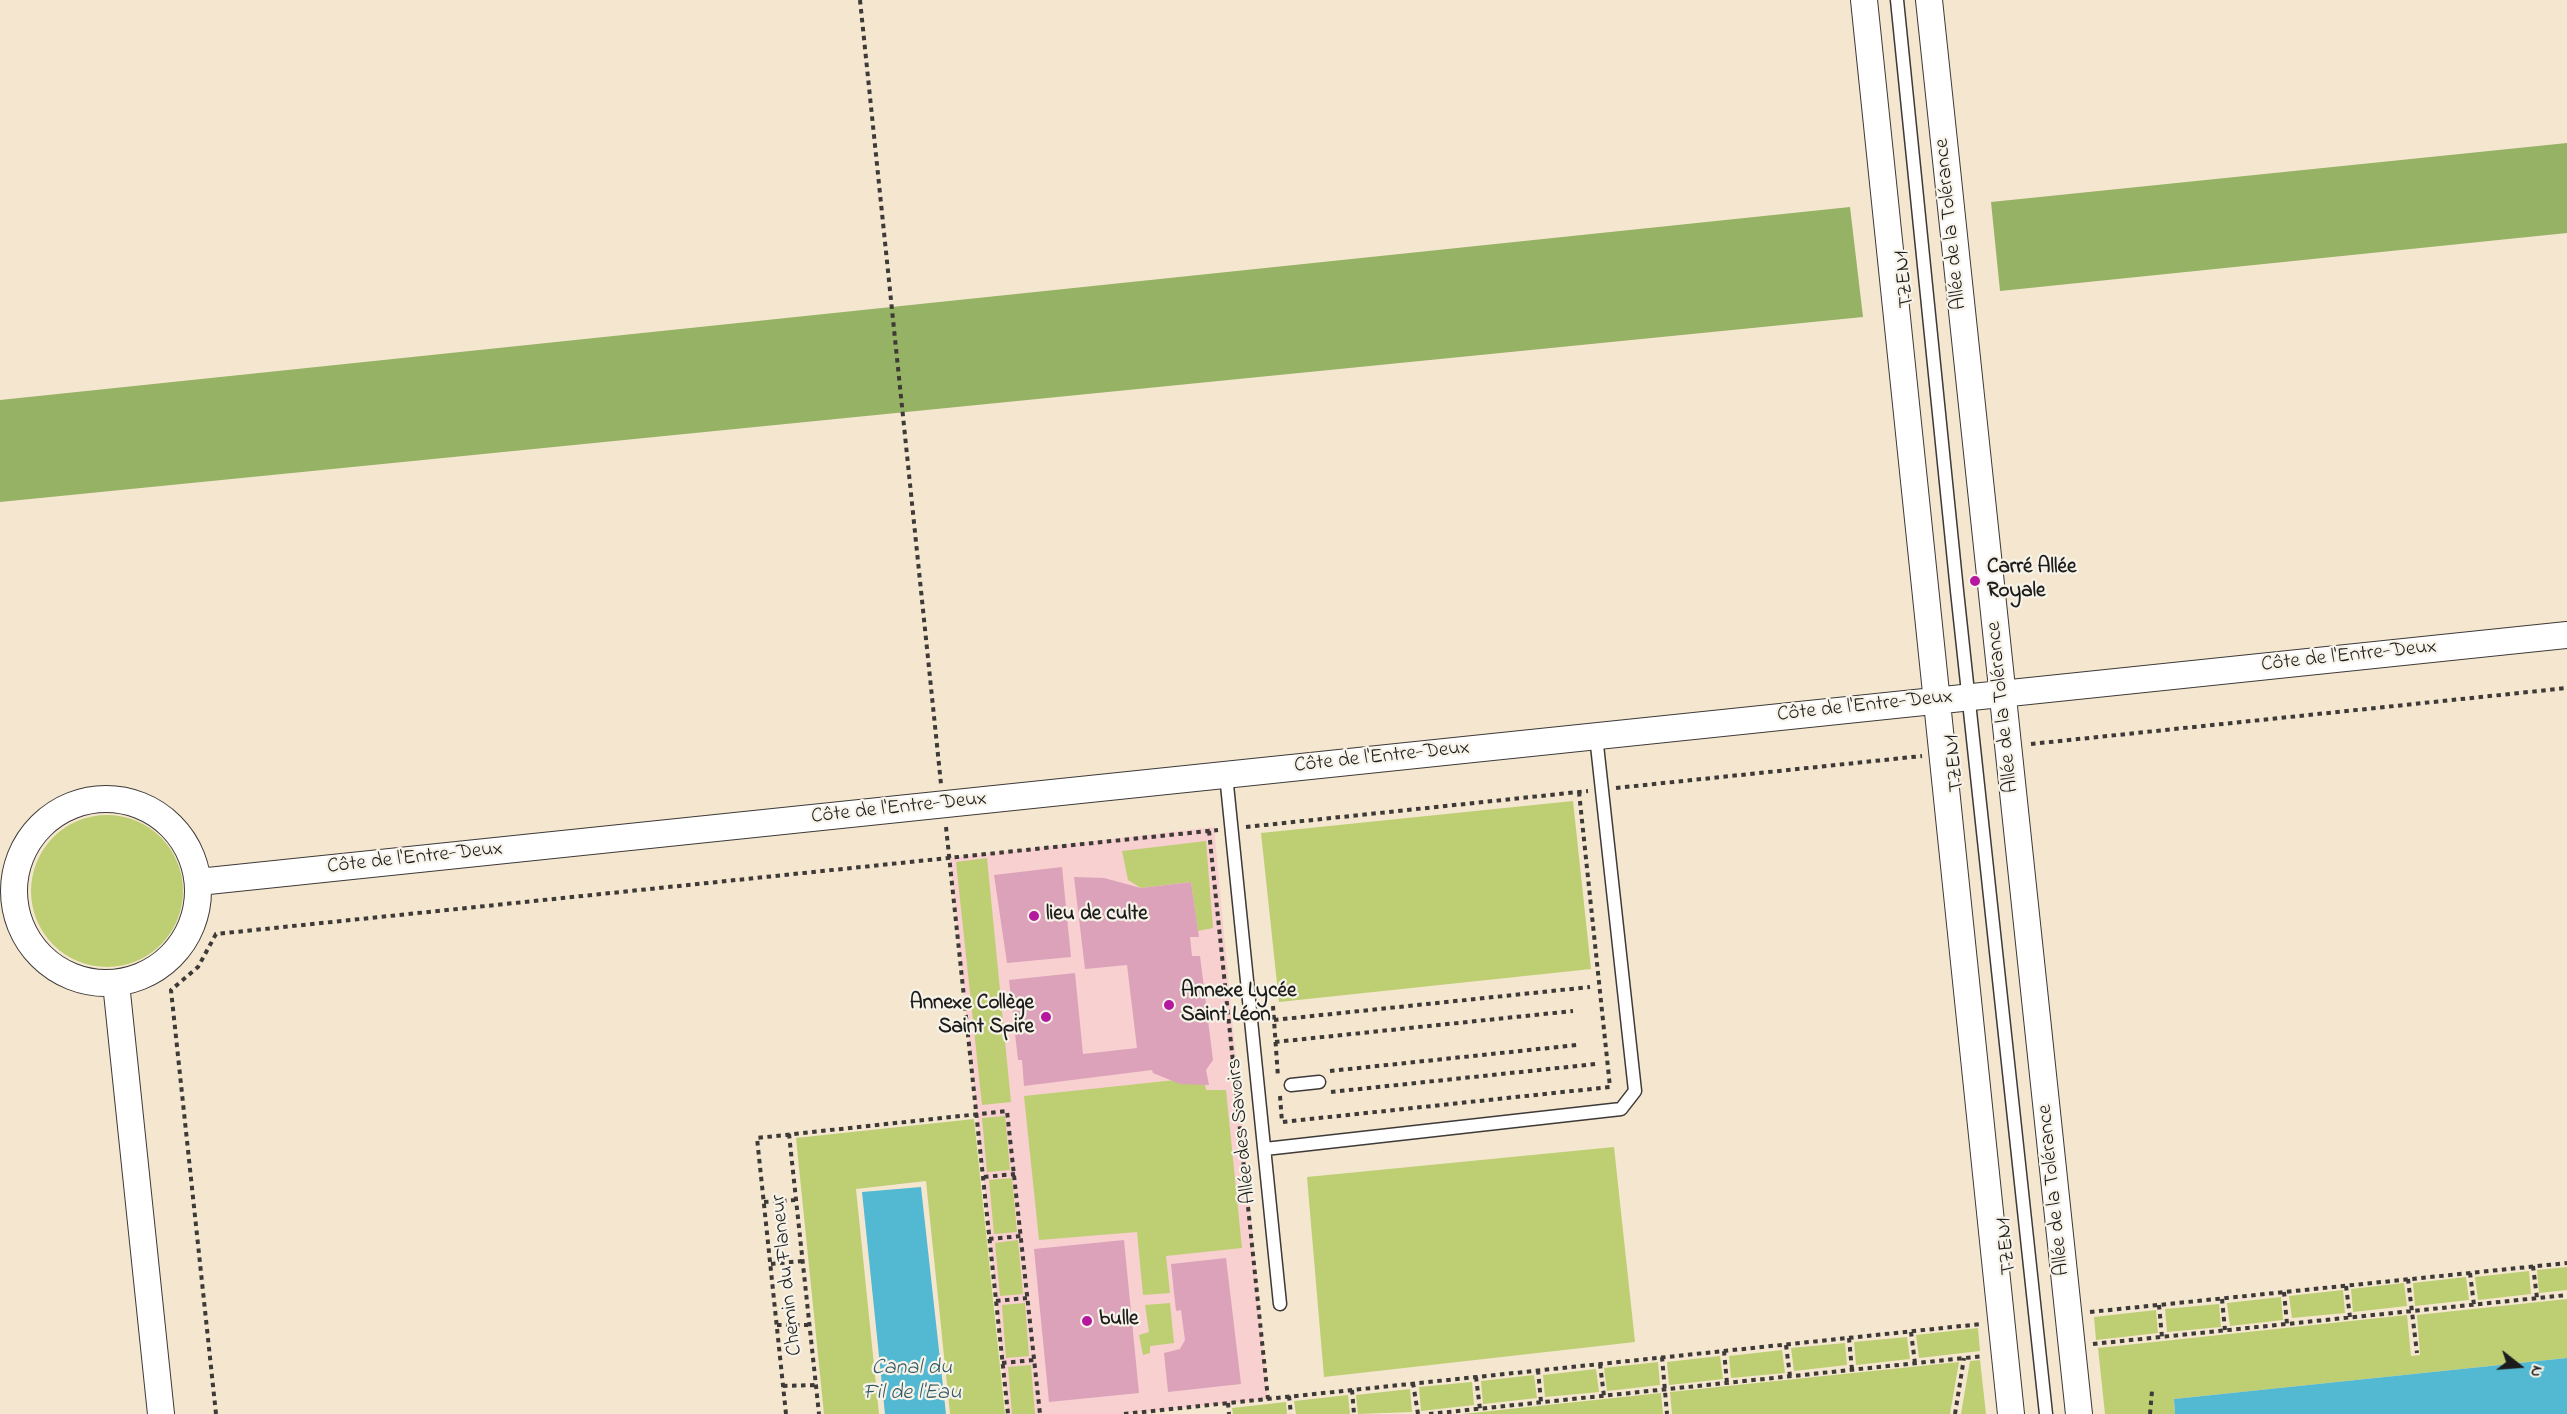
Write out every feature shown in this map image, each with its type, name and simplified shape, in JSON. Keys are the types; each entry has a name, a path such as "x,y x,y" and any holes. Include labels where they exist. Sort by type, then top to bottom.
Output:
{"street":[{"path":"1864,0 1938,699 1990,1355 2011,1414"},
{"name":"Allée de la Tolérance","path":"1929,0 2008,747 2085,1341 2079,1414"},
{"name":"Côte de l'Entre-Deux","path":"197,878 208,880 944,805 1938,699 2567,635"},
{"path":"94,799 123,800 132,803 150,810 173,827 189,851 197,878 197,908 187,935 169,959 144,975 116,983 87,981 61,971 39,954 23,930 15,903 16,874 26,847 43,824 66,808 94,799"},
{"path":"116,983 161,1414"}],"lane":[{"name":"TZEN1","path":"1897,0 1968,696 2046,1414"},
{"path":"1265,1149 1621,1109 1635,1092 1596,736"},
{"name":"Allée des Savoirs","path":"1226,775 1280,1305"},
{"path":"1289,1085 1319,1083"}],"path":[{"path":"860,0 1008,1414"},
{"path":"2008,747 2567,688"},
{"path":"216,1414 171,990 198,967 216,934 1942,754"},
{"path":"1273,1006 1282,1122 1610,1087 1579,792"},
{"path":"1209,831 1268,1399"},
{"path":"1274,1020 1590,987"},
{"path":"1275,1042 1573,1011"},
{"path":"1319,1083 1577,1045"},
{"path":"1319,1083 1596,1064"},
{"path":"1278,1075 1289,1085 1280,1097"},
{"path":"786,1414 757,1138 1007,1111 1040,1414"},
{"name":"Chemin du Flaneur","path":"789,1134 819,1414"},
{"path":"984,1177 1015,1174"},
{"path":"764,1203 795,1200"},
{"path":"989,1239 1021,1236"},
{"path":"771,1264 802,1261"},
{"path":"2090,1323 2089,1313 2567,1263"},
{"path":"2533,1266 2537,1298"},
{"path":"2470,1273 2474,1305"},
{"path":"2408,1280 2417,1353"},
{"path":"2346,1286 2350,1317"},
{"path":"2284,1292 2287,1324"},
{"path":"2085,1341 2162,1337 2567,1295"},
{"path":"996,1301 1027,1298"},
{"path":"2222,1299 2224,1330"},
{"path":"2159,1305 2162,1337"},
{"path":"1124,1414 1165,1412 1289,1396 1982,1324 1983,1335"},
{"path":"777,1325 808,1325"},
{"path":"1911,1332 1915,1363"},
{"path":"1849,1338 1852,1370"},
{"path":"1786,1345 1790,1376"},
{"path":"1724,1351 1727,1383"},
{"path":"1429,1414 1990,1355"},
{"path":"1662,1358 1667,1414"},
{"path":"1955,1414 1964,1358"},
{"path":"1002,1363 1034,1360"},
{"path":"1600,1364 1604,1396"},
{"path":"1538,1370 1541,1402"},
{"path":"1476,1377 1480,1409"},
{"path":"1413,1383 1418,1414"},
{"path":"783,1386 815,1385"},
{"path":"1352,1390 1354,1414"},
{"path":"2150,1414 2152,1391"},
{"path":"1289,1396 1291,1414"},
{"path":"1228,1403 1229,1414"}],"shaded area":[{"path":"1214,827 1268,1399 1123,1414 1008,1414 950,858"}],"green space":[{"path":"2567,143 2567,233 2000,291 1991,202"},
{"path":"1850,207 1863,317 0,502 0,400"},
{"path":"1573,801 1591,969 1279,1002 1261,833"},
{"path":"107,815 136,820 161,837 178,862 183,891 178,920 161,945 136,962 107,967 78,962 53,945 36,920 31,891 36,862 53,837 78,820"},
{"path":"1206,841 1213,928 1198,931 1191,882 1141,888 1128,880 1122,851"},
{"path":"987,858 1011,1102 982,1105 956,862"},
{"path":"1204,1077 1206,1090 1226,1090 1242,1248 1166,1256 1170,1293 1143,1295 1137,1232 1039,1240 1024,1096"},
{"path":"1005,1116 1010,1170 987,1172 982,1118"},
{"path":"974,1119 1005,1414 950,1414 926,1181 856,1189 879,1414 824,1414 796,1138"},
{"path":"1614,1147 1635,1342 1324,1377 1307,1177"},
{"path":"1012,1178 1017,1232 994,1234 989,1180"},
{"path":"1018,1240 1023,1294 1000,1296 995,1243"},
{"path":"2567,1267 2567,1290 2539,1293 2537,1270"},
{"path":"2529,1271 2531,1294 2478,1300 2475,1277"},
{"path":"2466,1277 2469,1300 2415,1306 2413,1283"},
{"path":"2404,1283 2407,1306 2353,1312 2351,1289"},
{"path":"2343,1290 2345,1313 2292,1318 2289,1296"},
{"path":"2281,1297 2283,1320 2230,1326 2227,1303"},
{"path":"2567,1299 2567,1358 2174,1399 2175,1414 2105,1414 2098,1348 2407,1315 2411,1356 2420,1355 2417,1315"},
{"path":"1025,1303 1029,1356 1006,1358 1002,1305"},
{"path":"1170,1303 1174,1343 1150,1346 1150,1353 1143,1355 1139,1335 1149,1332 1145,1305"},
{"path":"2219,1304 2221,1327 2167,1332 2165,1309"},
{"path":"2156,1310 2158,1333 2096,1340 2094,1317"},
{"path":"1978,1328 1980,1351 1919,1358 1916,1335"},
{"path":"1907,1337 1910,1359 1856,1365 1854,1342"},
{"path":"1845,1343 1847,1365 1794,1371 1791,1348"},
{"path":"1782,1350 1785,1373 1731,1378 1729,1356"},
{"path":"1720,1356 1723,1379 1669,1385 1667,1362"},
{"path":"1980,1360 1986,1414 1961,1414 1970,1361"},
{"path":"1658,1362 1660,1385 1607,1391 1604,1368"},
{"path":"1959,1362 1950,1414 1672,1414 1670,1392"},
{"path":"1031,1365 1035,1414 1012,1414 1008,1367"},
{"path":"1596,1369 1599,1392 1545,1397 1543,1375"},
{"path":"1534,1375 1537,1398 1483,1404 1481,1381"},
{"path":"1472,1382 1474,1405 1421,1411 1419,1387"},
{"path":"1410,1389 1412,1412 1358,1414 1356,1395"},
{"path":"1661,1393 1663,1414 1462,1414"},
{"path":"1348,1395 1350,1414 1296,1414 1294,1401"},
{"path":"1286,1402 1287,1414 1233,1414 1232,1408"}],"water":[{"name":"Canal du Fil de l'Eau","path":"921,1187 946,1414 885,1414 862,1192"},
{"path":"2567,1358 2567,1414 2175,1414 2174,1399"}],"building":[{"name":"lieu de culte","path":"1062,867 1071,957 1007,963 994,875"},
{"name":"Annexe Lycée Saint Léon","path":"1074,877 1104,878 1141,888 1191,882 1199,937 1190,937 1192,956 1200,956 1213,1060 1206,1070 1209,1085 1180,1084 1153,1073 1152,1070 1024,1086 1022,1060 1018,1060 1009,980 1075,973 1083,1054 1137,1048 1127,965 1085,969"},
{"name":"bulle","path":"1124,1240 1139,1393 1049,1402 1034,1249"},
{"path":"1226,1258 1241,1384 1168,1392 1164,1353 1180,1349 1185,1340 1181,1310 1176,1311 1171,1264"}],"place":[{"name":"Carré Allée Royale","path":"1975,581"},
{"name":"lieu de culte","path":"1034,916"},
{"name":"Annexe Lycée Saint Léon","path":"1169,1005"},
{"name":"Annexe Collège Saint Spire","path":"1046,1017"},
{"name":"bulle","path":"1087,1321"}]}
